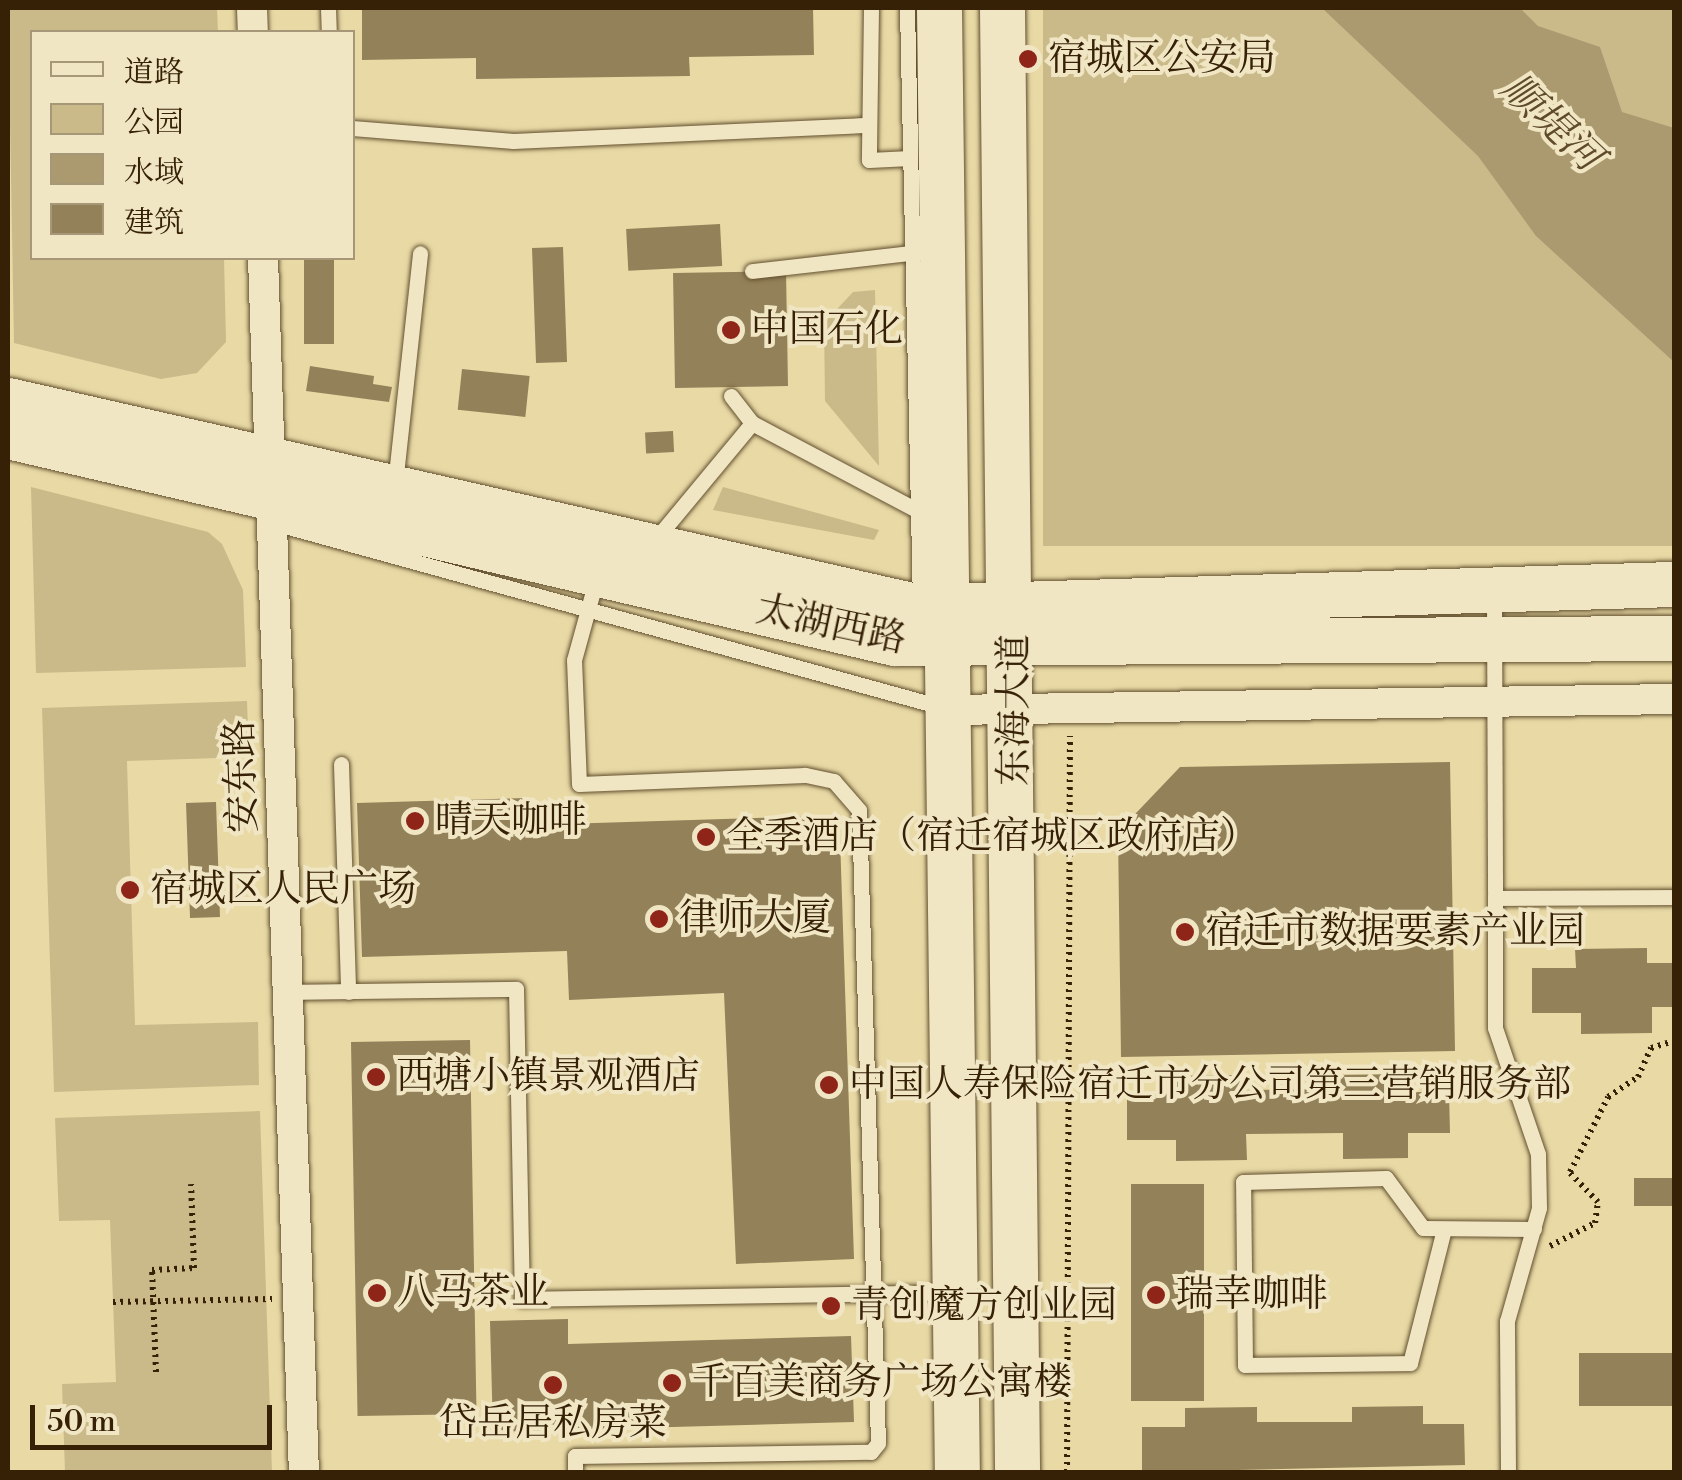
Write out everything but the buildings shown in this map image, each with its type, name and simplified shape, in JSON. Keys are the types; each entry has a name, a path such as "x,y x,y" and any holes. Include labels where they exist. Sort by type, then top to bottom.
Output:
{"street":[{"name":"东海大道","path":"939,8 928,251 933,519 950,710 957,1472"},
{"name":"东海大道","path":"1002,8 1015,627 1017,1472"},
{"name":"安东路","path":"262,260 304,1472"},
{"name":"太湖西路","path":"8,400 273,491 593,591 894,642 940,620"},
{"name":"太湖西路","path":"8,436 273,491 395,484 652,543 940,620 1015,627 1494,640 1674,638"},
{"name":"太湖西路","path":"1015,627 1494,590 1674,584"},
{"path":"950,710 1674,699"}],"lane":[{"path":"871,8 869,160 910,158"},
{"path":"752,271 928,251 910,158 906,8"},
{"path":"355,128 513,141 869,124"},
{"path":"395,484 420,253"},
{"path":"731,396 752,423 933,519"},
{"path":"652,543 752,423"},
{"path":"1494,590 1495,1028 1538,1166 1530,1250 1507,1321 1508,1472"},
{"path":"575,1472 575,1456 871,1452 878,1443 860,810 834,781 805,775 579,784 574,660 593,591 950,710"},
{"path":"340,764 348,992"},
{"path":"1495,898 1674,897"},
{"path":"288,992 516,989 522,1299 955,1292"},
{"path":"1443,1233 1410,1363 1244,1365 1243,1182 1386,1178 1423,1228 1443,1233 1534,1229"}],"path":[{"path":"1067,1472 1070,708"},
{"path":"1570,1172 1608,1096 1638,1077 1651,1048 1674,1041"},
{"path":"1530,1250 1574,1240 1595,1224 1598,1202 1570,1172 1538,1166"},
{"path":"156,1372 152,1270 194,1268 191,1184"},
{"path":"113,1302 298,1298"}],"green space":[{"path":"8,8 217,8 218,30 30,30 30,260 224,260 226,342 197,373 161,379 14,343"},
{"path":"1043,8 1674,8 1674,546 1043,546"},
{"path":"875,290 879,466 825,401 824,323 853,292"},
{"path":"31,487 208,532 222,544 243,590 246,667 36,673"},
{"path":"723,487 879,530 874,540 713,510"},
{"path":"247,701 249,757 127,761 135,1025 258,1022 259,1085 54,1092 42,708"},
{"path":"260,1111 272,1472 65,1472 62,1384 116,1382 110,1220 59,1221 55,1118"}],"water":[{"name":"顺堤河","path":"1322,8 1520,8 1538,26 1600,47 1622,112 1674,128 1674,362 1536,236 1478,156"}],"place":[{"name":"宿城区公安局","path":"1028,59"},
{"name":"中国石化","path":"731,330"},
{"name":"晴天咖啡","path":"415,821"},
{"name":"全季酒店（宿迁宿城区政府店）","path":"706,837"},
{"name":"宿城区人民广场","path":"130,890"},
{"name":"律师大厦","path":"659,919"},
{"name":"宿迁市数据要素产业园","path":"1185,932"},
{"name":"西塘小镇景观酒店","path":"376,1077"},
{"name":"中国人寿保险宿迁市分公司第三营销服务部","path":"829,1085"},
{"name":"八马茶业","path":"377,1293"},
{"name":"瑞幸咖啡","path":"1156,1295"},
{"name":"青创魔方创业园","path":"831,1306"},
{"name":"千百美商务广场公寓楼","path":"672,1383"},
{"name":"岱岳居私房菜","path":"553,1385"}]}
